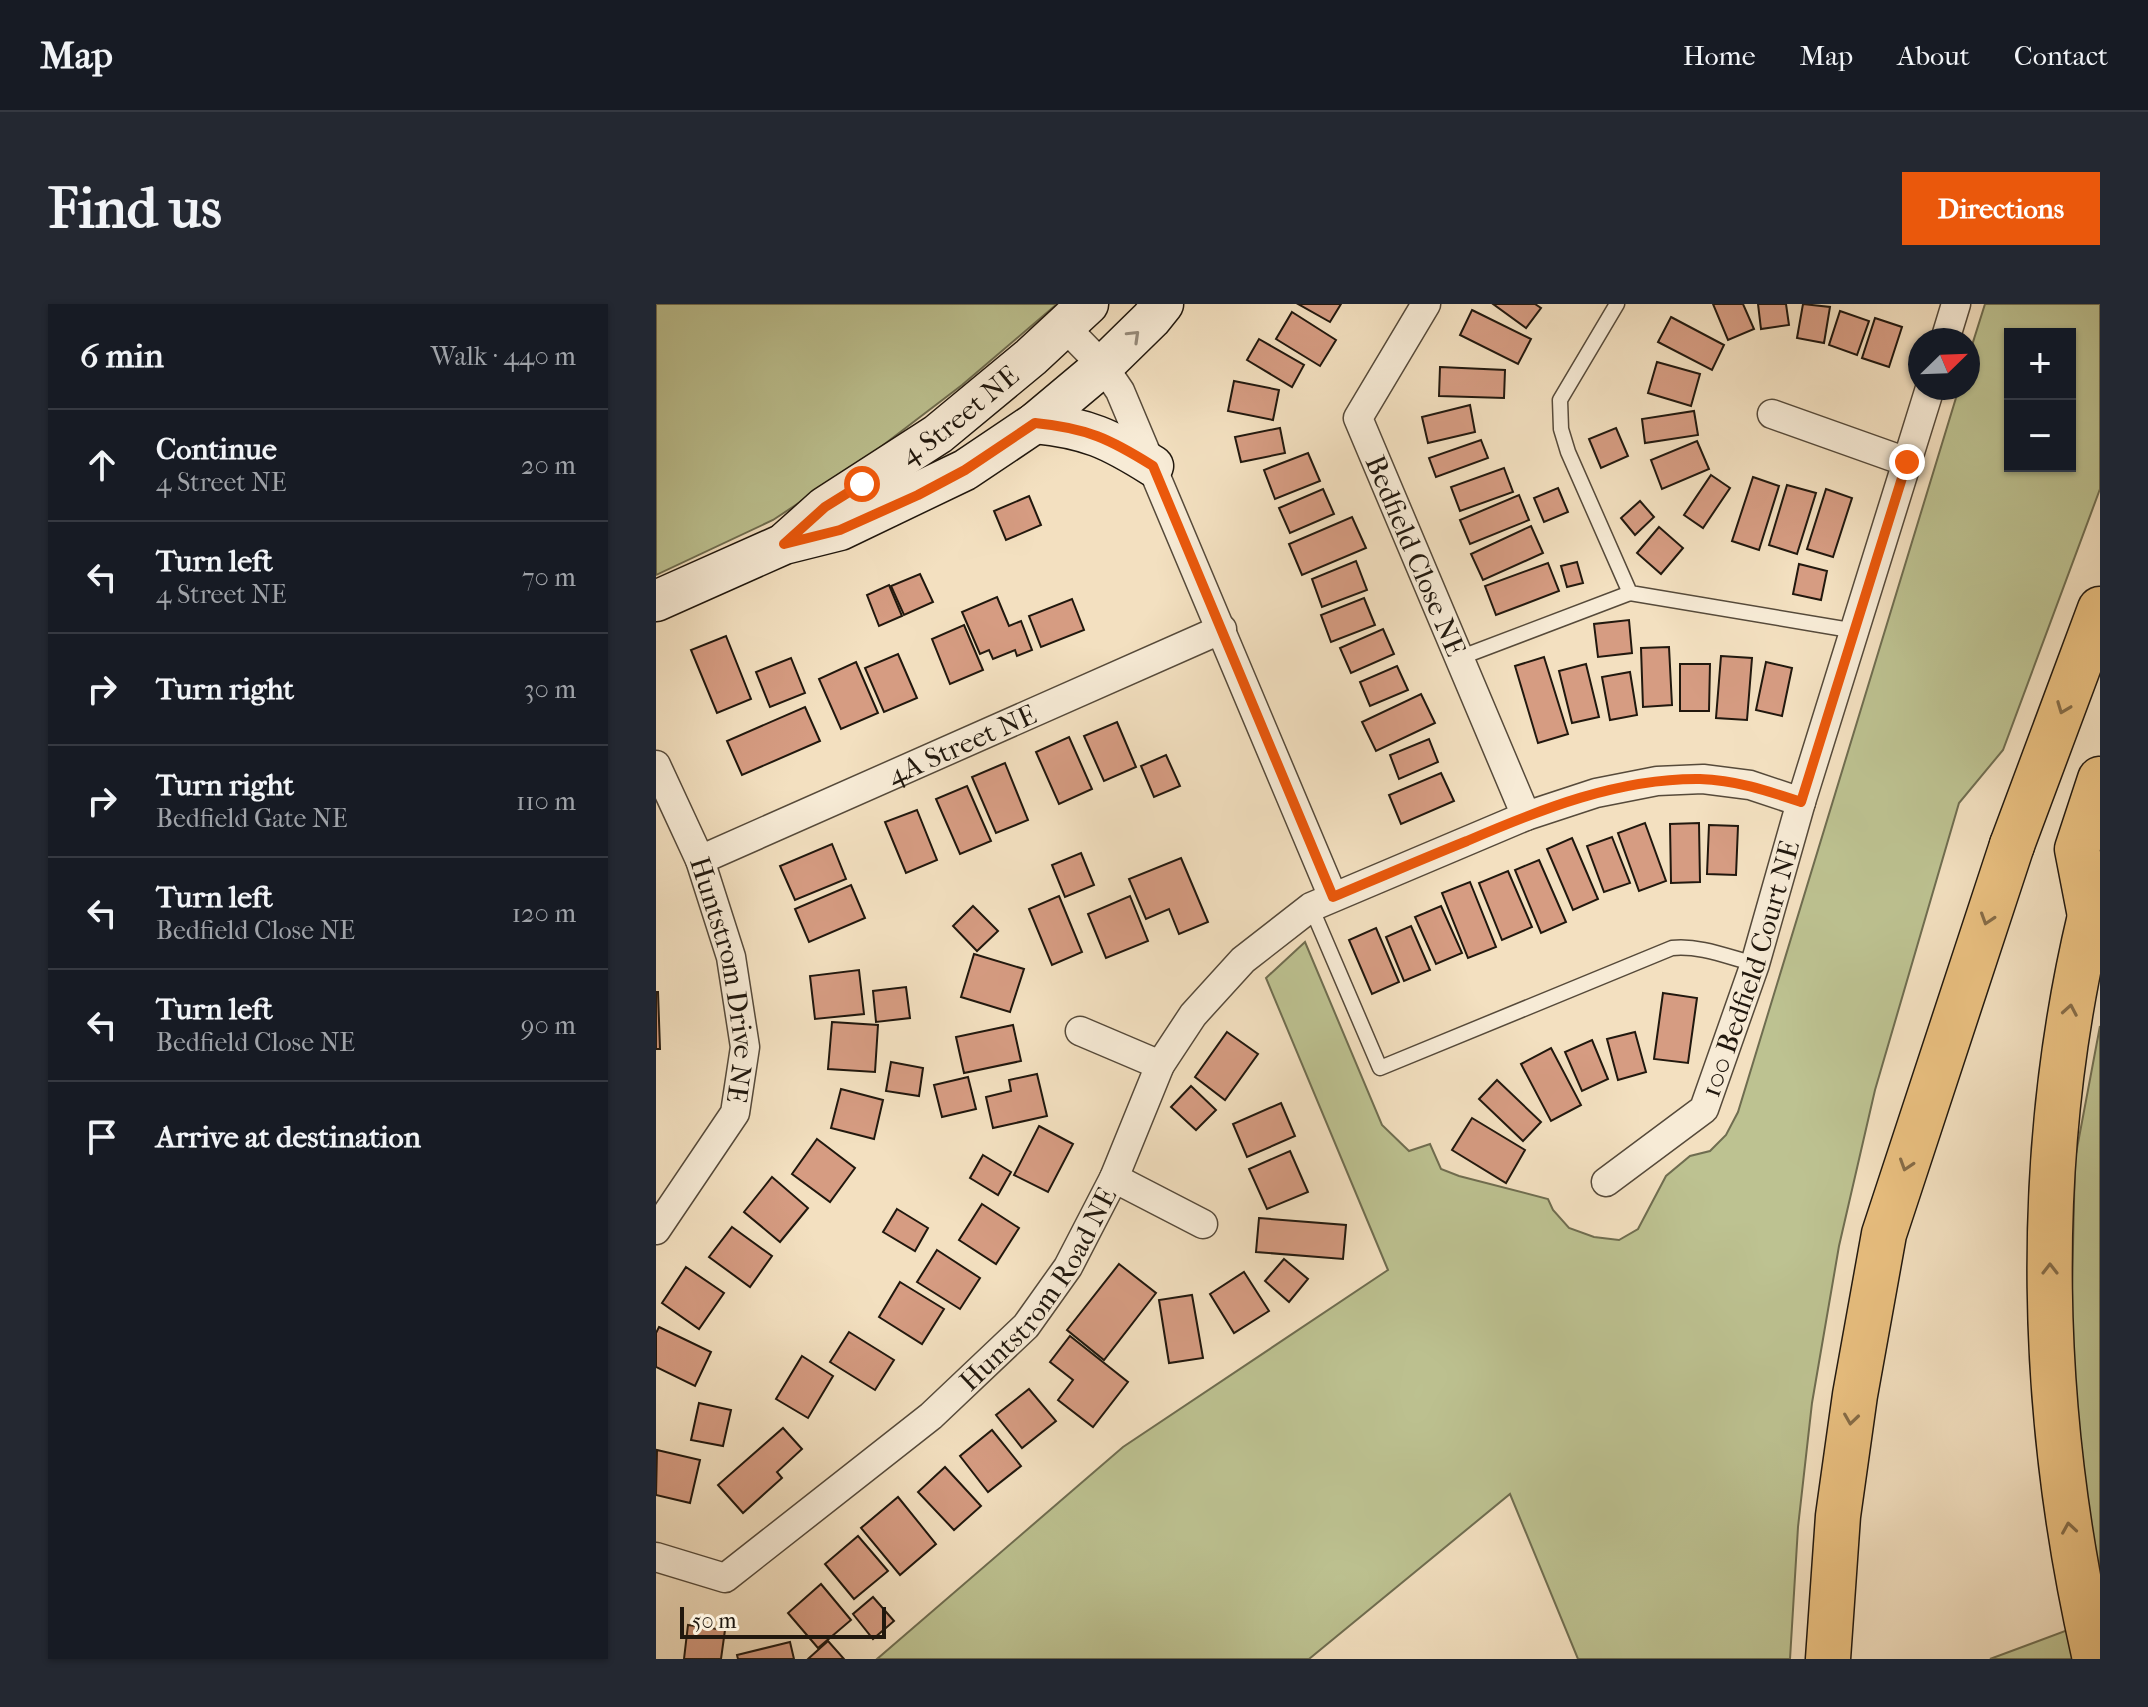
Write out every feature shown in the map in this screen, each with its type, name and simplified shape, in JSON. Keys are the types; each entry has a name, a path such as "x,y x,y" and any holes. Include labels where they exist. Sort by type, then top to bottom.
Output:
{"main road":[{"name":"4 Street NE","path":"656,601 784,544 840,530 965,470 1035,423 1103,366 1163,304"},
{"name":"4 Street NE","path":"784,544 825,507 938,434 1077,315"},
{"path":"1035,423 1080,429 1097,435 1117,443 1153,466"},
{"path":"1828,1659 1838,1516 1855,1395 1884,1234 2012,845 2100,609"},
{"path":"2095,1659 2061,1478 2053,1383 2050,1225 2063,1051 2077,971 2095,903 2077,849 2100,779"}],"street":[{"name":"Bedfield Close NE","path":"1426,304 1358,418 1526,816"},
{"path":"1949,328 1956,304"},
{"path":"1077,315 1103,366 1120,391 1222,629 1322,902 1526,816 1596,793 1657,781 1703,779 1750,785 1801,802 1926,400"},
{"path":"1772,414 1907,462"},
{"name":"4A Street NE","path":"700,860 1222,629"},
{"name":"Huntstrom Drive NE","path":"656,765 700,860 731,957 745,1047 735,1113 656,1230"},
{"name":"100 Bedfield Court NE","path":"1606,1182 1704,1109 1755,964 1801,802"},
{"name":"Huntstrom Road NE","path":"656,1557 725,1578 931,1416 1026,1326 1068,1267 1114,1178 1160,1065 1193,1015 1243,960 1322,902"},
{"path":"1080,1031 1160,1065"},
{"path":"1114,1178 1203,1224"}],"lane":[{"path":"1617,304 1560,400 1561,429 1568,452 1630,593"},
{"path":"1459,658 1630,593 1856,631"},
{"path":"1322,902 1380,1068 1672,948 1700,949 1755,964"}],"green space":[{"path":"656,304 1057,304 962,385 861,462 773,520 656,575"},
{"path":"1985,304 2100,304 2100,489 2003,750 1959,803 1875,1090 1839,1246 1812,1403 1798,1527 1790,1659 1578,1659 1510,1494 1309,1659 877,1659 1123,1447 1388,1270 1266,978 1305,942 1382,1125 1409,1151 1430,1144 1441,1169 1548,1199 1553,1210 1569,1228 1594,1237 1619,1240 1638,1229 1666,1176 1690,1156 1710,1151 1726,1135 1738,1112 1955,400 1980,400 1980,328 1977,328"},
{"path":"2100,1026 2100,1614 2084,1515 2071,1333 2075,1159"},
{"path":"2100,1618 2100,1659 1990,1659"}],"building":[{"path":"1298,304 1341,304 1330,322"},
{"path":"1493,304 1535,304 1541,308 1526,328"},
{"path":"1713,304 1743,304 1754,329 1728,340"},
{"path":"1758,304 1786,304 1789,325 1761,329"},
{"path":"1803,304 1830,307 1824,343 1797,338"},
{"path":"1472,310 1531,339 1518,364 1460,335"},
{"path":"1840,311 1869,321 1857,355 1829,345"},
{"path":"1292,312 1336,340 1320,366 1276,339"},
{"path":"1671,317 1724,345 1712,370 1658,342"},
{"path":"1875,318 1902,327 1889,367 1862,358"},
{"path":"1259,339 1304,365 1292,387 1247,360"},
{"path":"1657,362 1700,374 1691,406 1648,393"},
{"path":"1440,367 1505,370 1504,398 1439,396"},
{"path":"1234,381 1279,390 1273,420 1228,411"},
{"path":"1470,405 1475,432 1428,443 1422,417"},
{"path":"1694,411 1698,435 1645,443 1642,419"},
{"path":"1280,428 1285,453 1241,462 1235,437"},
{"path":"1616,428 1628,456 1601,468 1589,439"},
{"path":"1481,440 1488,458 1436,477 1429,458"},
{"path":"1697,441 1709,469 1662,489 1651,460"},
{"path":"1308,453 1320,481 1275,499 1264,470"},
{"path":"1504,468 1513,492 1460,511 1451,487"},
{"path":"1711,475 1730,488 1703,528 1684,515"},
{"path":"1753,477 1779,486 1759,550 1732,541"},
{"path":"1787,485 1816,493 1797,554 1769,545"},
{"path":"1558,488 1568,512 1544,522 1534,498"},
{"path":"1323,489 1334,514 1290,533 1279,508"},
{"path":"1826,489 1852,498 1833,557 1807,549"},
{"path":"1519,495 1529,520 1470,544 1460,520"},
{"path":"1029,496 1041,525 1006,540 994,511"},
{"path":"1640,501 1654,517 1635,535 1621,518"},
{"path":"1352,517 1366,548 1302,575 1289,544"},
{"path":"1531,526 1543,553 1483,580 1471,554"},
{"path":"1659,527 1683,548 1661,574 1637,553"},
{"path":"1356,561 1367,590 1322,607 1312,579"},
{"path":"1577,562 1583,583 1567,587 1561,566"},
{"path":"1548,563 1559,591 1496,615 1485,586"},
{"path":"1799,564 1827,571 1821,600 1793,594"},
{"path":"920,574 933,602 904,615 891,586"},
{"path":"889,585 902,616 879,626 867,595"},
{"path":"997,597 1009,626 1021,621 1032,650 1017,656 1015,650 993,659 989,650 980,654 962,612"},
{"path":"1364,598 1375,625 1331,642 1321,615"},
{"path":"1072,599 1084,630 1041,647 1029,616"},
{"path":"1629,620 1632,653 1598,657 1594,624"},
{"path":"964,625 983,670 950,684 932,639"},
{"path":"1383,629 1394,654 1351,673 1340,648"},
{"path":"726,636 751,699 717,713 691,650"},
{"path":"1669,647 1672,705 1643,707 1641,648"},
{"path":"898,654 917,698 884,712 865,668"},
{"path":"1721,656 1752,658 1747,720 1716,718"},
{"path":"1544,657 1568,734 1538,743 1515,666"},
{"path":"791,658 805,693 770,707 756,672"},
{"path":"856,662 878,713 841,729 819,679"},
{"path":"1766,662 1792,668 1782,716 1756,710"},
{"path":"1586,664 1599,717 1572,723 1559,671"},
{"path":"1680,664 1710,664 1709,711 1680,711"},
{"path":"1397,666 1408,690 1370,706 1360,682"},
{"path":"1630,672 1637,715 1610,720 1602,677"},
{"path":"1421,694 1435,723 1376,751 1362,722"},
{"path":"805,707 820,741 742,775 727,741"},
{"path":"1117,722 1136,767 1104,781 1084,736"},
{"path":"1069,737 1092,789 1059,804 1036,752"},
{"path":"1429,739 1438,762 1399,779 1390,755"},
{"path":"1166,755 1180,786 1154,797 1141,766"},
{"path":"1005,763 1028,820 996,833 972,777"},
{"path":"1441,773 1454,801 1401,824 1389,795"},
{"path":"967,786 991,841 960,854 936,799"},
{"path":"917,810 937,860 906,873 885,822"},
{"path":"1645,823 1666,881 1639,891 1618,833"},
{"path":"1699,823 1700,882 1671,883 1670,824"},
{"path":"1709,825 1738,826 1736,875 1707,874"},
{"path":"1612,837 1630,883 1604,892 1587,846"},
{"path":"1572,838 1598,899 1573,910 1547,849"},
{"path":"832,844 846,879 795,900 780,866"},
{"path":"1081,853 1094,885 1065,897 1052,865"},
{"path":"1181,858 1208,922 1179,934 1169,909 1146,919 1129,879"},
{"path":"1539,860 1566,922 1541,933 1515,870"},
{"path":"1508,871 1532,927 1502,940 1479,883"},
{"path":"1470,882 1496,947 1468,958 1442,893"},
{"path":"851,885 865,918 809,942 795,909"},
{"path":"1059,896 1082,952 1052,965 1029,909"},
{"path":"1130,896 1148,941 1106,958 1088,914"},
{"path":"973,906 998,931 977,951 953,926"},
{"path":"1441,906 1462,953 1436,964 1415,917"},
{"path":"1411,926 1430,970 1404,981 1386,937"},
{"path":"1376,928 1399,982 1372,994 1349,940"},
{"path":"974,954 1024,969 1010,1012 961,997"},
{"path":"859,970 864,1014 815,1019 810,976"},
{"path":"906,987 910,1018 876,1022 873,991"},
{"path":"658,992 660,1049 656,1049"},
{"path":"1663,993 1697,998 1688,1063 1654,1059"},
{"path":"832,1022 878,1025 875,1072 828,1069"},
{"path":"1013,1025 1021,1061 964,1073 956,1037"},
{"path":"1227,1032 1258,1054 1225,1100 1195,1077"},
{"path":"1635,1032 1646,1072 1618,1080 1607,1039"},
{"path":"1592,1040 1608,1079 1582,1091 1565,1052"},
{"path":"1551,1048 1581,1105 1551,1121 1521,1064"},
{"path":"891,1062 923,1068 919,1096 886,1091"},
{"path":"1037,1074 1047,1116 993,1128 986,1097 1011,1091 1009,1080"},
{"path":"968,1077 976,1109 942,1117 934,1085"},
{"path":"1497,1080 1541,1122 1523,1141 1479,1099"},
{"path":"1191,1086 1216,1110 1196,1130 1171,1107"},
{"path":"841,1089 883,1100 874,1139 831,1128"},
{"path":"1281,1103 1295,1136 1247,1157 1233,1124"},
{"path":"1472,1118 1525,1150 1506,1183 1452,1150"},
{"path":"1039,1126 1073,1144 1048,1192 1014,1175"},
{"path":"817,1139 855,1168 830,1202 792,1174"},
{"path":"1290,1151 1308,1192 1267,1209 1249,1169"},
{"path":"983,1155 1011,1172 998,1195 970,1178"},
{"path":"772,1177 808,1208 780,1242 744,1212"},
{"path":"982,1204 1019,1228 996,1264 959,1240"},
{"path":"897,1209 928,1228 915,1251 883,1232"},
{"path":"1259,1218 1346,1225 1343,1259 1256,1252"},
{"path":"732,1227 772,1256 750,1287 709,1257"},
{"path":"937,1250 980,1278 960,1309 917,1282"},
{"path":"1284,1259 1308,1279 1289,1302 1265,1281"},
{"path":"1119,1264 1156,1293 1104,1360 1067,1330"},
{"path":"686,1267 724,1293 699,1329 662,1303"},
{"path":"1244,1272 1269,1311 1234,1333 1210,1294"},
{"path":"900,1282 944,1309 922,1344 879,1317"},
{"path":"1192,1295 1203,1358 1169,1363 1159,1300"},
{"path":"659,1327 711,1352 695,1386 656,1367 656,1333"},
{"path":"849,1332 894,1360 875,1390 830,1362"},
{"path":"1070,1336 1128,1382 1093,1427 1058,1400 1073,1380 1050,1362"},
{"path":"802,1356 833,1376 808,1418 776,1399"},
{"path":"1029,1389 1056,1421 1022,1448 996,1415"},
{"path":"699,1403 731,1410 723,1446 691,1440"},
{"path":"783,1428 802,1449 777,1472 782,1478 743,1513 718,1485"},
{"path":"992,1430 1021,1466 988,1492 960,1456"},
{"path":"657,1450 700,1460 690,1503 656,1495"},
{"path":"945,1467 981,1506 954,1530 918,1492"},
{"path":"898,1497 936,1544 900,1575 861,1528"},
{"path":"858,1536 888,1571 854,1599 825,1564"},
{"path":"821,1584 851,1620 818,1648 788,1613"},
{"path":"873,1597 894,1621 873,1639 853,1614"},
{"path":"688,1625 725,1630 721,1659 684,1659"},
{"path":"828,1641 844,1659 808,1659"},
{"path":"790,1642 794,1659 738,1659 737,1655"}],"route":[{"path":"862,484 825,507 784,544 840,530 918,495 965,470 1035,423 1061,425 1097,435 1117,443 1153,466 1333,897 1526,816 1596,793 1657,781 1703,779 1750,785 1801,802 1907,462"}]}
